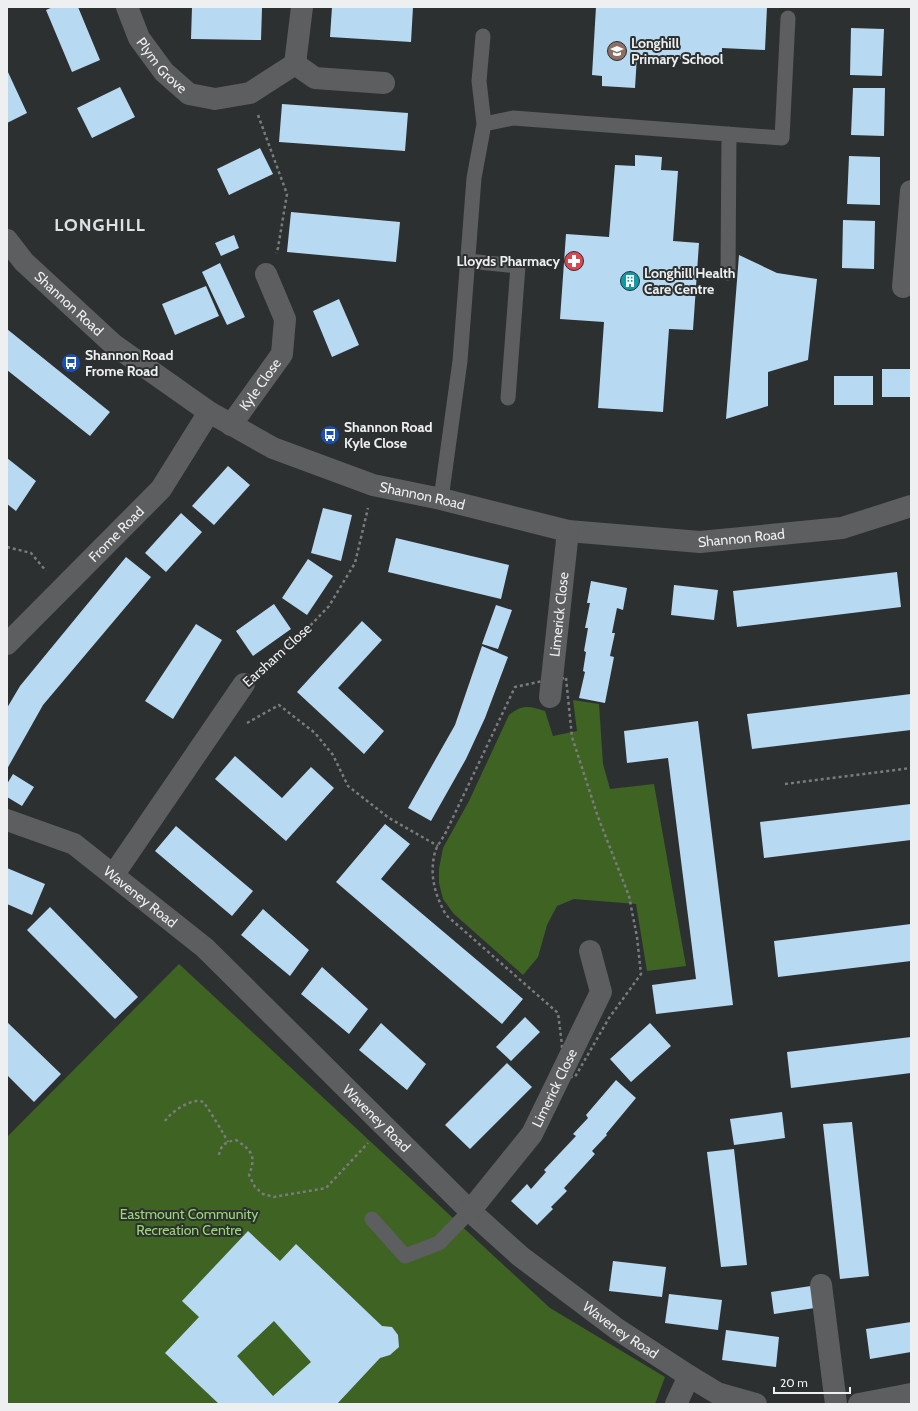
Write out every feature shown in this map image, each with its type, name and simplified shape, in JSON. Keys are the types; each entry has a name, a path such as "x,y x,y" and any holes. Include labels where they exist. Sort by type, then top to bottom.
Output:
{"street":[{"name":"Plym Grove","path":"127,7 139,38 164,72 189,94 215,99 250,93 295,64"},
{"path":"302,7 295,64 315,78 384,83"},
{"path":"903,287 911,191"},
{"name":"Shannon Road","path":"7,240 24,262 114,345 209,412 273,448 373,485 441,499 568,531 700,542 842,528 911,506"},
{"name":"Kyle Close","path":"231,425 282,354 285,319 266,274"},
{"name":"Frome Road","path":"7,644 162,490 209,412"},
{"name":"Limerick Close","path":"551,688 568,531"},
{"name":"Earsham Close","path":"114,874 244,684"},
{"name":"Waveney Road","path":"7,820 74,844 114,874 205,948 470,1211 526,1261 617,1329 689,1376 717,1393 756,1404"},
{"name":"Limerick Close","path":"470,1211 532,1134 601,992 590,951"},
{"path":"821,1285 836,1404"},
{"path":"676,1404 689,1376"},
{"path":"859,1404 911,1394"}],"lane":[{"path":"484,124 513,118 782,138 788,18"},
{"path":"441,499 460,361 474,178 484,124 479,81 483,36"},
{"path":"728,273 729,134"},
{"path":"468,261 518,266 508,398"},
{"path":"372,1219 405,1256 439,1243 470,1211"}],"path":[{"path":"250,93 287,194 278,248 266,274"},
{"name":"Earsham Close","path":"244,684 308,628 330,606 355,563 373,485"},
{"path":"7,547 10,546 31,553 62,589"},
{"path":"566,678 572,737 598,817 629,896 637,937 641,974 609,1018 575,1077 560,1077 562,1045 558,1013 446,915 436,896 432,873 435,851 438,846 515,687 551,688 566,678"},
{"path":"246,724 279,705 315,733 333,755 348,786 389,818 438,846"},
{"path":"785,784 911,768"},
{"path":"165,1120 171,1113 188,1104 201,1101 205,1104 228,1142"},
{"path":"219,1155 221,1147 228,1142 236,1140 249,1150 253,1161 249,1175 255,1187 263,1194 274,1197 326,1188 369,1141"}],"green space":[{"path":"573,700 599,704 603,764 610,789 654,784 686,966 647,971 636,904 574,899 557,906 547,925 538,957 523,975 454,914 443,899 439,883 439,869 443,848 469,801 509,715 518,709 526,707 535,708 545,711 553,736 577,731"},
{"name":"Eastmount Community Recreation Centre","path":"179,964 550,1308 665,1377 655,1404 7,1404 7,1137"}],"building":[{"path":"53,7 78,7 100,60 72,72 46,10"},
{"path":"192,7 262,8 261,40 191,39"},
{"path":"332,7 413,7 411,42 330,37"},
{"path":"596,7 767,7 765,50 722,48 722,61 637,56 635,88 602,86 602,76 592,75"},
{"path":"851,28 884,29 882,76 850,75"},
{"path":"7,70 27,113 7,123"},
{"path":"120,87 135,117 92,138 77,108"},
{"path":"853,88 885,88 884,136 851,135"},
{"path":"282,104 408,113 405,151 279,142"},
{"path":"260,148 273,174 229,195 217,169"},
{"name":"Longhill Health Care Centre","path":"635,155 662,157 661,170 678,171 673,241 699,243 693,330 669,329 663,412 598,408 604,322 560,319 566,234 609,237 615,165 635,166"},
{"path":"849,156 880,157 880,205 847,204"},
{"path":"291,212 400,222 396,262 287,252"},
{"path":"843,220 875,221 874,269 842,268"},
{"path":"234,235 239,248 221,256 215,243"},
{"path":"739,255 777,273 817,279 808,360 768,372 768,406 726,419"},
{"path":"220,263 245,317 227,325 202,272"},
{"path":"206,286 219,316 175,335 162,304"},
{"path":"339,299 359,345 332,357 313,311"},
{"path":"7,329 110,412 90,436 7,370"},
{"path":"882,369 911,369 911,397 882,397"},
{"path":"834,376 873,376 873,405 834,405"},
{"path":"7,458 36,481 16,511 7,504"},
{"path":"228,466 250,485 214,525 192,506"},
{"path":"323,508 352,515 341,561 311,553"},
{"path":"181,513 202,532 166,572 145,553"},
{"path":"396,538 509,565 501,599 388,572"},
{"path":"126,557 151,577 43,705 7,769 7,708 20,686"},
{"path":"308,559 333,576 307,615 282,598"},
{"path":"897,572 901,607 737,627 733,591"},
{"path":"591,581 627,588 623,610 617,608 612,633 615,633 610,656 614,657 605,703 579,698 585,672 583,671 586,652 584,651 588,628 585,628 590,603 587,603"},
{"path":"674,585 718,590 714,620 671,615"},
{"path":"274,604 291,629 253,656 236,631"},
{"path":"496,605 512,610 498,649 482,644"},
{"path":"362,621 382,640 338,688 384,731 364,754 297,692"},
{"path":"196,624 222,640 173,719 145,701"},
{"path":"482,646 508,657 485,718 466,759 431,821 408,808 455,725"},
{"path":"911,694 911,730 752,749 747,714"},
{"path":"698,721 733,1005 656,1014 652,985 696,979 668,758 627,763 624,731"},
{"path":"235,756 282,798 311,767 334,788 286,841 215,779"},
{"path":"13,774 34,787 22,806 7,797 7,784"},
{"path":"911,804 911,840 764,858 760,822"},
{"path":"385,824 410,844 381,879 523,999 502,1024 336,882"},
{"path":"176,826 253,891 232,916 155,851"},
{"path":"7,868 45,884 32,915 7,904"},
{"path":"50,907 138,997 115,1019 27,930"},
{"path":"263,909 309,950 290,976 241,935"},
{"path":"911,924 911,961 778,977 774,941"},
{"path":"322,967 368,1009 349,1034 301,994"},
{"path":"525,1017 540,1032 511,1061 496,1047"},
{"path":"7,1022 61,1074 34,1102 7,1075"},
{"path":"381,1023 426,1064 407,1090 359,1050"},
{"path":"650,1023 671,1046 631,1082 610,1059"},
{"path":"911,1037 911,1073 791,1088 787,1052"},
{"path":"507,1063 532,1087 470,1149 445,1125"},
{"path":"616,1080 636,1098 606,1134 607,1135 592,1151 595,1154 564,1188 567,1191 551,1207 553,1209 537,1225 511,1201 527,1184 531,1189 546,1172 544,1170 576,1136 573,1134 588,1118 586,1115"},
{"path":"782,1112 785,1138 734,1145 730,1119"},
{"path":"852,1122 869,1276 840,1279 823,1124"},
{"path":"734,1149 747,1265 721,1267 707,1152"},
{"path":"248,1231 280,1261 296,1244 382,1326 392,1327 398,1335 399,1347 390,1355 380,1358 337,1404 219,1404 165,1353 199,1317 182,1301","holes":["274,1321 311,1362 273,1396 237,1356"]},
{"path":"613,1261 666,1267 662,1297 609,1291"},
{"path":"811,1286 815,1308 774,1314 771,1292"},
{"path":"669,1294 722,1300 718,1330 665,1323"},
{"path":"911,1322 911,1352 870,1359 866,1329"},
{"path":"726,1330 779,1337 776,1367 722,1360"}],"place":[{"name":"Longhill Primary School","path":"617,51"},
{"name":"Lloyds Pharmacy","path":"574,261"},
{"name":"Longhill Health Care Centre","path":"630,281"},
{"name":"Shannon Road Frome Road","path":"71,363"},
{"name":"Shannon Road Kyle Close","path":"330,435"}],"district":[{"name":"LONGHILL","path":"100,225"}]}
